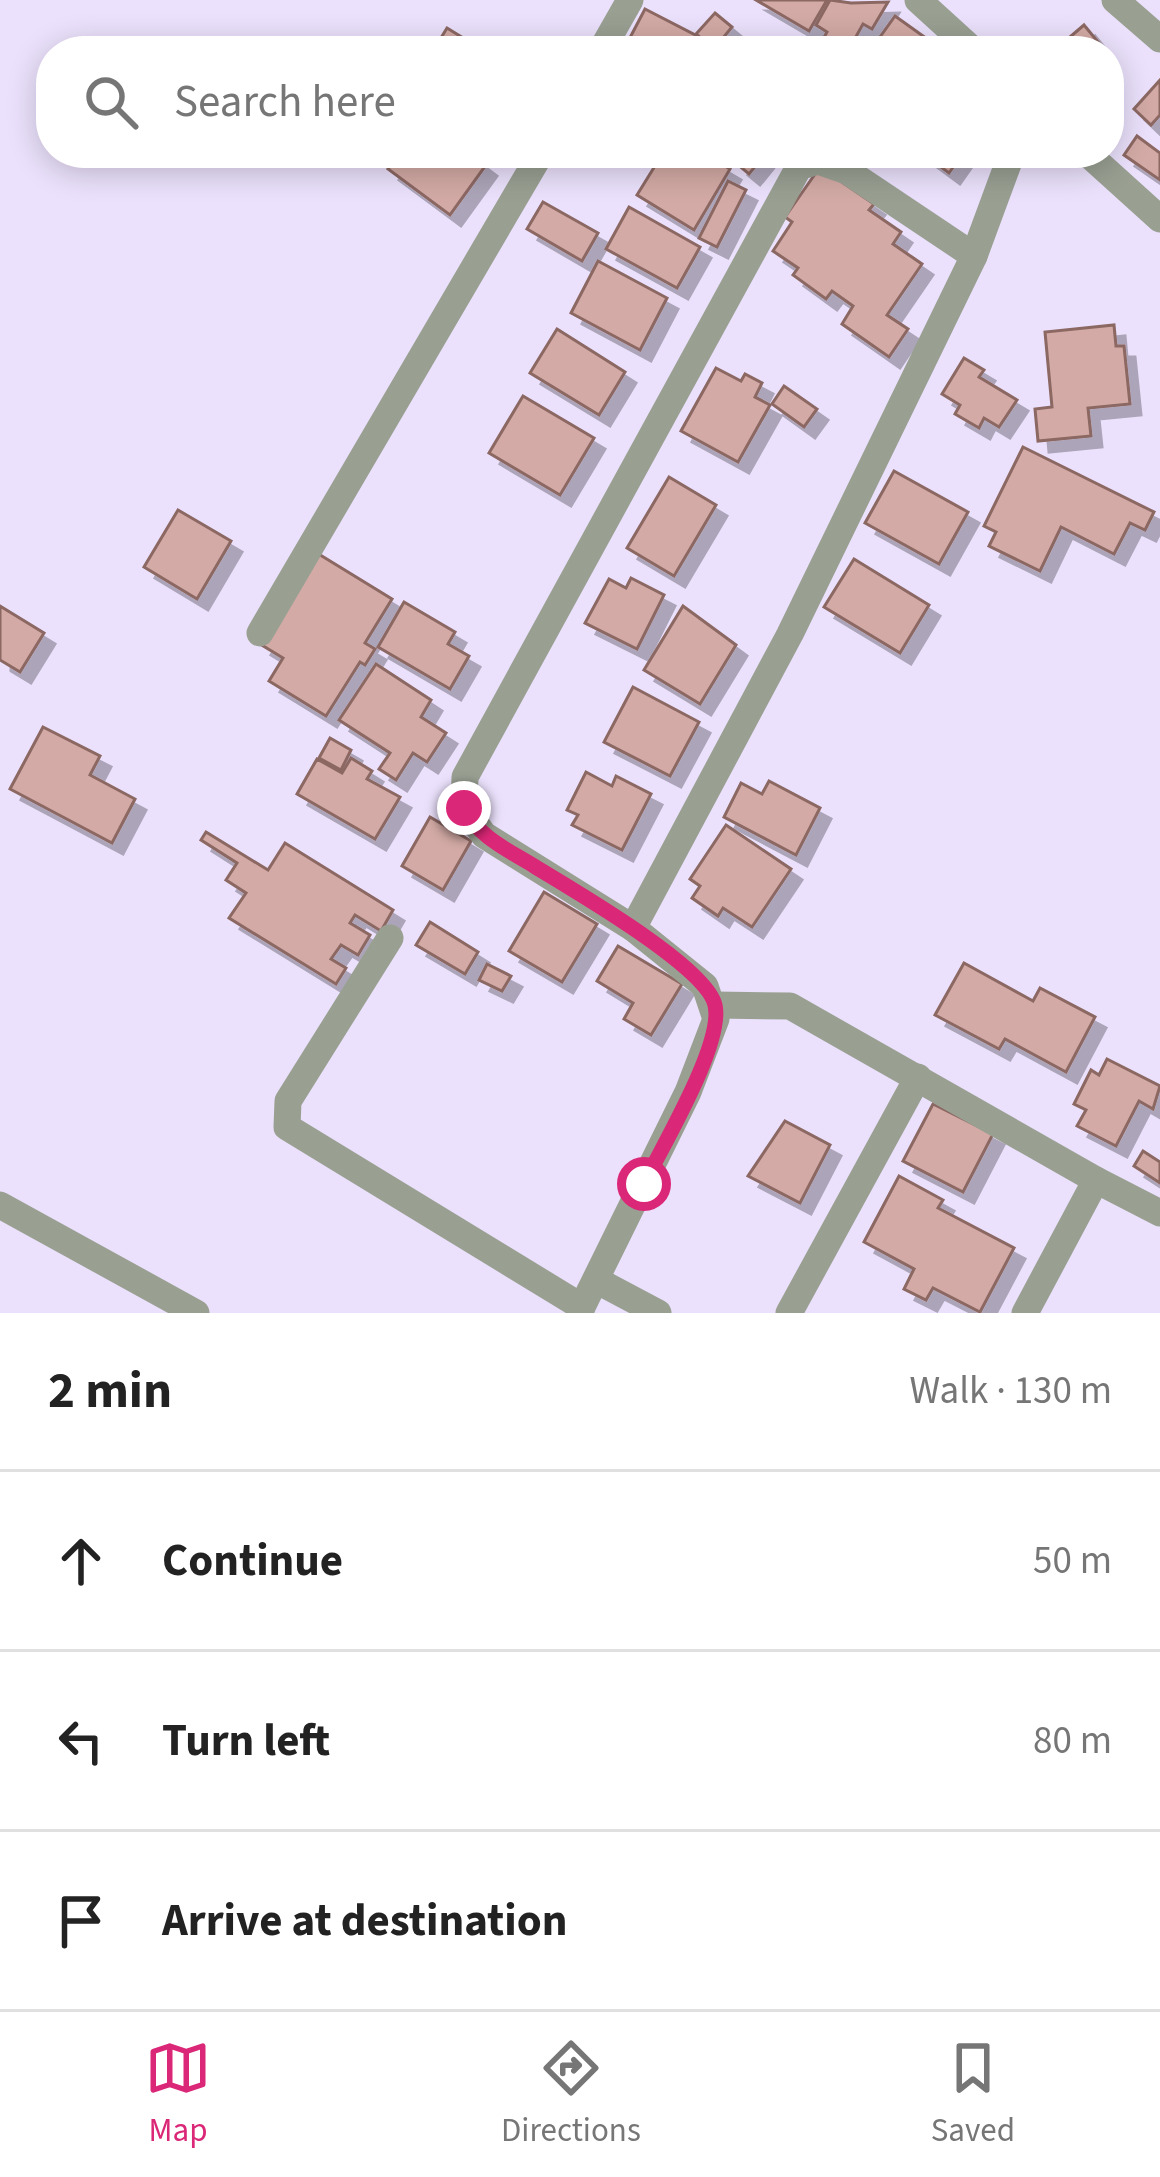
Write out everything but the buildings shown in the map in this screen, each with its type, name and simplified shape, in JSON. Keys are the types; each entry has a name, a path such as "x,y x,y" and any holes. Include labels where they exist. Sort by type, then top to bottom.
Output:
{"street":[{"path":"610,36 630,0"},
{"path":"918,0 958,36"},
{"path":"1115,0 1160,39"},
{"path":"260,633 532,168"},
{"path":"390,938 288,1101 287,1127 580,1310 688,1092 714,1032 715,1006 691,972 633,928 484,835 464,808 465,777 799,168"},
{"path":"838,168 974,256"},
{"path":"633,928 790,634 974,256 1006,168"},
{"path":"1103,168 1160,220"},
{"path":"715,1006 790,1006 1160,1213"},
{"path":"789,1313 917,1078"},
{"path":"1025,1313 1096,1180"},
{"path":"0,1205 196,1313"},
{"path":"596,1280 658,1313"}],"route":[{"path":"464,808 484,835 633,928 691,972 711,995 714,1032 644,1184"}]}
